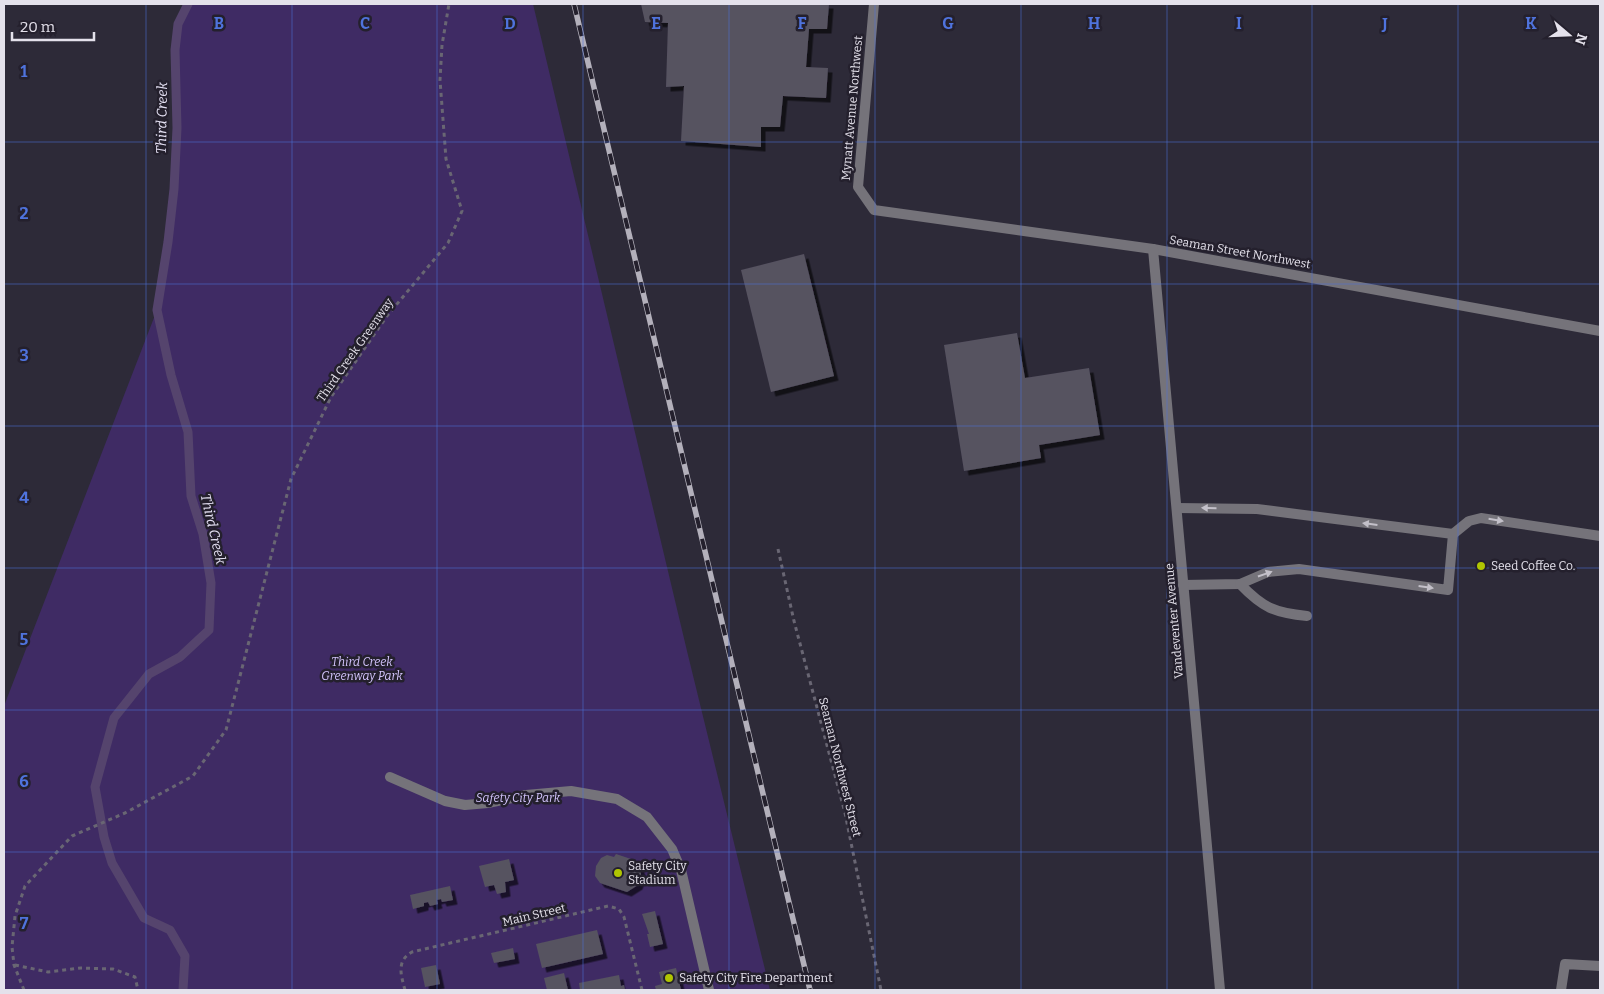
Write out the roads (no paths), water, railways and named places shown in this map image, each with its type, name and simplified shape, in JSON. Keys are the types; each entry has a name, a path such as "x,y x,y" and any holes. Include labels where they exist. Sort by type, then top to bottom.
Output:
{"street":[{"name":"Mynatt Avenue Northwest","path":"874,4 858,187 874,210"},
{"name":"Seaman Street Northwest","path":"874,210 1153,249 1600,331"},
{"name":"Vandeventer Avenue","path":"1153,249 1220,990"},
{"path":"1177,508 1257,509 1453,534"},
{"path":"1183,585 1240,584 1268,572 1299,569 1448,590 1453,534 1469,521 1481,518 1600,536"},
{"path":"1240,584 1264,606 1285,614 1307,616"},
{"path":"390,777 445,801 465,805 488,804 526,795 571,790 616,799 646,817 672,849 681,870 708,990"},
{"path":"1561,990 1565,964 1600,966"}],"waterway":[{"name":"Third Creek","path":"183,990 185,956 170,930 144,918 112,863 104,837 95,787 114,718 149,674 180,657 209,630 211,583 203,534 191,496 188,432 171,375 157,310 174,189 177,128 175,50 178,24 188,4"}],"railway":[{"path":"574,4 810,990"}],"place":[{"name":"Seed Coffee Co.","path":"1481,566"},
{"name":"Safety City Stadium","path":"618,873"},
{"name":"Safety City Fire Department","path":"669,978"}],"park label":[{"name":"Third Creek Greenway Park","path":"362,669"},
{"name":"Safety City Park","path":"518,798"}]}
